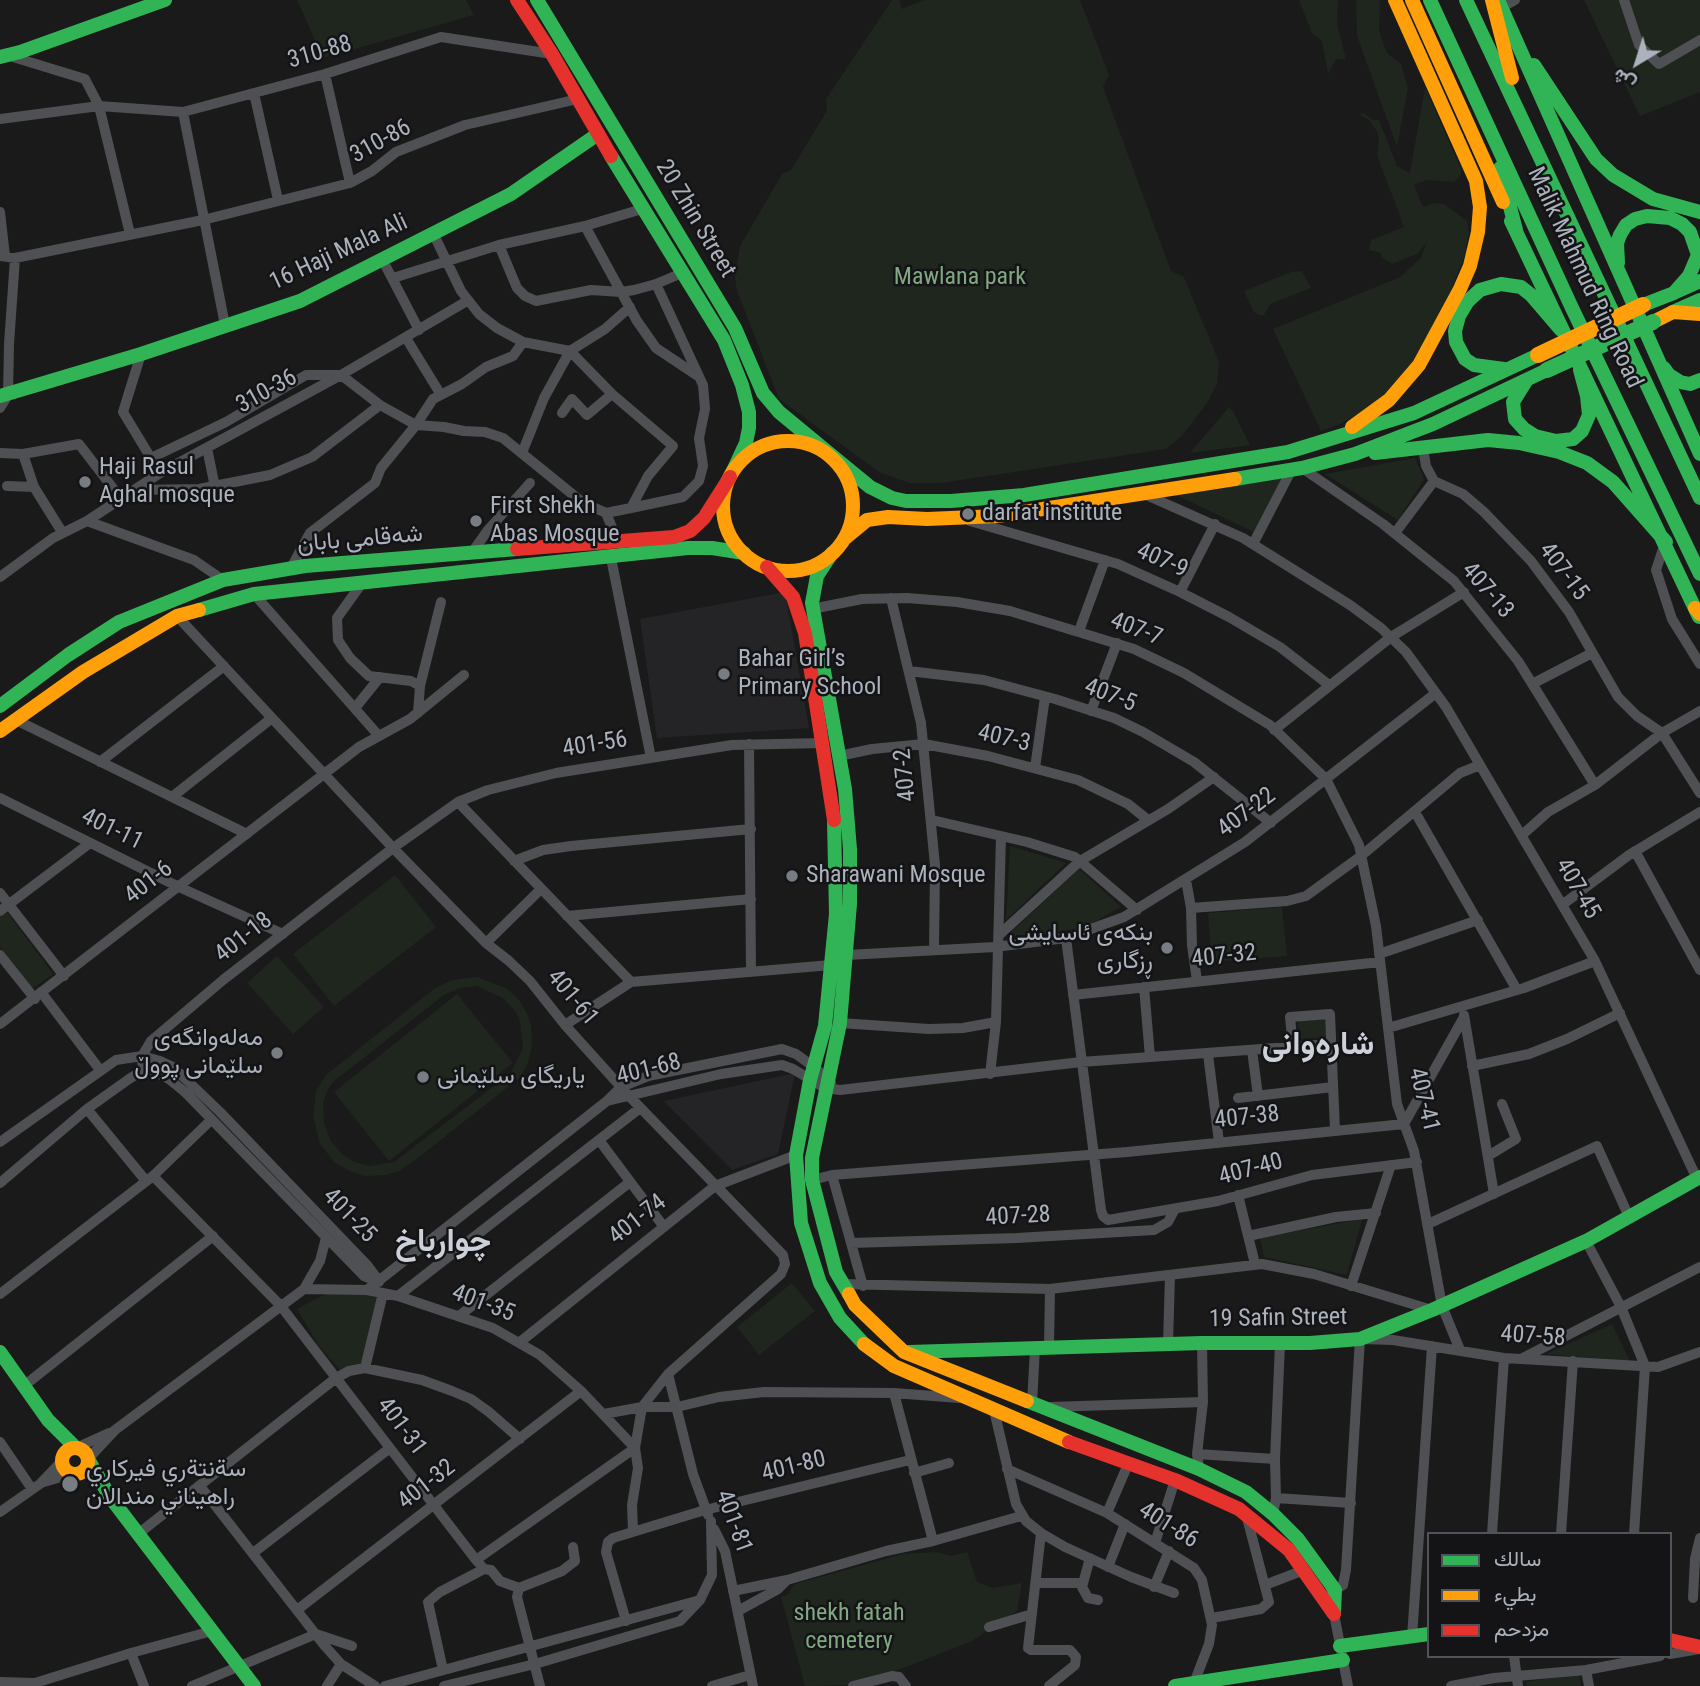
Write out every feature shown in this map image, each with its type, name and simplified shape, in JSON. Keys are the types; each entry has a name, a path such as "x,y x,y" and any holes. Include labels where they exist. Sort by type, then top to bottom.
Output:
{"main road":[{"path":"3,53 133,0"},
{"path":"3,53 165,0"},
{"name":"20 Zhin Street","path":"518,0 724,341 742,385 749,412 746,443 731,474"},
{"name":"20 Zhin Street","path":"537,0 646,185 735,328 763,393 779,412 825,450"},
{"path":"1332,440 1373,413 1403,386 1431,344 1470,266 1478,232 1479,196 1476,181 1395,0"},
{"path":"1412,0 1561,330 1666,542 1698,613"},
{"name":"Malik Mahmud Ring Road","path":"1430,0 1572,308 1700,574"},
{"path":"1466,0 1523,122"},
{"path":"1502,2 1523,122"},
{"path":"1502,2 1514,36 1636,302"},
{"path":"1514,36 1596,159 1625,184 1653,199 1700,212"},
{"name":"Malik Mahmud Ring Road","path":"1523,122 1700,498"},
{"path":"1450,124 1473,136"},
{"path":"1489,124 1516,230"},
{"name":"16 Haji Mala Ali","path":"3,400 300,301 511,194 598,134"},
{"path":"1674,293 1695,267 1698,255 1690,232 1670,218 1647,216 1635,219 1626,225 1617,243 1617,260 1636,302 1652,351 1700,454"},
{"path":"1334,1614 1329,1593 1298,1539 1274,1506 1198,1462 1037,1406 904,1352 855,1305 842,1284 836,1272 812,1180 811,1158 823,1081 825,1026 836,914 836,855 831,792 800,614 793,597 767,567 744,553 733,540 723,509 724,492 731,474 748,455 767,444 796,441 825,450 881,494 906,501 951,501 1024,495 1288,452 1414,413 1538,355 1636,302 1674,293 1700,281"},
{"path":"1510,368 1480,368 1465,359 1458,348 1455,335 1459,316 1468,301 1480,290 1501,284 1521,288 1531,295 1561,330"},
{"path":"1356,454 1433,424 1700,300"},
{"path":"1673,312 1700,314"},
{"path":"1652,351 1675,380 1685,384 1700,380"},
{"path":"1527,380 1513,401 1515,419 1535,436 1556,441 1567,440 1582,431 1589,415 1580,370"},
{"path":"1329,1593 1304,1570 1280,1541 1246,1513 1175,1479 1078,1446 894,1366 870,1350 840,1318 820,1283 801,1223 796,1155 823,1081 840,1023 847,955 850,849 845,789 812,609 817,576 844,539 867,520 888,517 927,519 998,516 1297,468 1356,454 1474,440 1542,447 1587,463 1613,482 1666,542"},
{"path":"825,450 846,475 852,491 852,516 844,539"},
{"name":"شەقامی بابان","path":"0,706 119,622 223,580 291,568 664,539 690,531 710,510 731,474"},
{"name":"شەقامی بابان","path":"0,731 83,672 177,616 254,594 700,548 744,553"},
{"path":"767,567 802,569 818,564 832,554"},
{"name":"19 Safin Street","path":"904,1352 1202,1343 1280,1344 1360,1339 1437,1308 1586,1241 1698,1178"},
{"path":"0,1352 26,1385 73,1462 110,1497 254,1686"},
{"path":"1078,1446 1088,1425"},
{"path":"1175,1686 1427,1634"},
{"path":"1672,1641 1700,1648"}],"street":[{"path":"1624,0 1639,45 1660,64 1700,40"},
{"name":"310-88","path":"0,119 99,106 183,112 325,74 441,37 552,54"},
{"path":"3,53 85,79 99,106 130,234"},
{"path":"325,74 350,183"},
{"path":"254,93 278,200"},
{"name":"310-86","path":"7,256 204,220 350,183 372,171 396,152 465,125 578,99"},
{"path":"183,112 225,325"},
{"path":"393,278 499,245 585,226 642,209"},
{"path":"0,212 7,256 9,344 3,400"},
{"path":"585,226 656,348 700,377"},
{"path":"433,233 467,301 488,321 523,342 570,351 612,394 673,446 648,476 631,508"},
{"path":"499,245 515,285 530,299 540,301 603,289 621,292 656,284 682,273"},
{"path":"382,259 419,330"},
{"path":"151,458 226,422 306,374 341,375 380,405 416,425 494,433 582,502 606,513 677,500 690,493 699,481 703,466 699,431 705,400 700,377 656,284"},
{"name":"310-36","path":"0,577 62,532 87,521 160,474 407,338 467,301"},
{"path":"522,453 544,398 570,351 605,329 630,307"},
{"path":"407,338 441,395"},
{"path":"291,568 310,533 375,483 381,468 433,399 486,367 513,356 523,342"},
{"path":"141,354 123,412 160,474"},
{"path":"562,413 572,399 587,415 612,394"},
{"path":"135,490 215,487 258,478 295,466 357,425 380,405"},
{"path":"0,453 23,454 79,444 122,500"},
{"path":"1395,533 1434,481 1426,466 1423,447"},
{"path":"207,448 215,487"},
{"path":"23,454 34,487 62,532"},
{"path":"1253,544 1297,468"},
{"name":"407-13","path":"1297,468 1395,533 1431,561 1464,592 1532,684 1595,785"},
{"name":"407-15","path":"1434,481 1463,495 1484,512 1531,561 1569,612 1618,697 1637,716 1662,733"},
{"path":"471,554 488,530 530,483"},
{"path":"6,486 34,487"},
{"name":"407-45","path":"1144,494 1253,544 1350,605 1391,636 1406,652 1436,693 1595,961 1698,1178"},
{"path":"606,513 618,542"},
{"name":"407-9","path":"959,518 1105,560 1181,592 1280,647 1329,685"},
{"path":"87,521 194,560 223,580"},
{"path":"1181,592 1214,524"},
{"path":"1666,542 1656,570 1672,619 1700,664"},
{"path":"611,558 652,758"},
{"path":"1079,631 1105,560"},
{"path":"362,583 337,618 338,640 350,658 369,676 411,681 420,686"},
{"path":"1275,730 1391,636 1464,592"},
{"path":"254,594 379,736"},
{"name":"407-7","path":"812,609 862,599 891,598 957,602 1010,611 1117,643 1184,673 1275,730 1326,779 1359,845 1361,856"},
{"name":"407-2","path":"891,598 924,744 935,865 934,950"},
{"path":"418,713 420,686 441,601"},
{"name":"401-61","path":"177,616 393,848 486,943 530,981 565,1025 640,1108 783,1255 785,1264 781,1275 668,1374"},
{"path":"1091,711 1117,643"},
{"path":"1532,684 1592,653"},
{"path":"100,762 224,666"},
{"name":"407-5","path":"909,671 984,680 1091,711 1143,732 1172,747 1270,822"},
{"name":"401-6","path":"0,1024 323,774 359,747 418,713 464,675"},
{"path":"355,708 380,677"},
{"name":"407-22","path":"847,955 999,947 1066,938 1124,917 1245,842 1436,693"},
{"path":"1035,768 1045,696"},
{"path":"1522,835 1548,812 1595,785 1662,733 1700,711"},
{"path":"172,797 272,718"},
{"path":"16,720 247,834"},
{"path":"1662,733 1700,793"},
{"name":"401-56","path":"393,848 458,802 488,790 556,773 749,744 823,743"},
{"path":"749,744 751,971"},
{"name":"407-3","path":"839,756 873,749 924,744 1078,780 1105,791 1149,820"},
{"path":"1191,908 1287,901 1306,896 1361,856 1460,773 1480,765"},
{"path":"999,935 1080,861 1214,777"},
{"name":"401-11","path":"1,799 179,887 283,934"},
{"path":"458,802 631,982"},
{"path":"1415,812 1517,990"},
{"path":"1562,905 1635,851 1700,812"},
{"path":"932,820 1075,857 1137,910"},
{"path":"514,861 543,850 571,846 751,829"},
{"path":"990,1074 996,1022 1001,836"},
{"path":"4,907 90,843"},
{"name":"401-18","path":"142,1056 151,1041 393,848"},
{"path":"1635,851 1700,970"},
{"name":"407-41","path":"1361,856 1380,958 1397,1104 1416,1162 1428,1224 1437,1308 1460,1350"},
{"path":"1186,880 1198,981"},
{"path":"486,943 541,889"},
{"path":"0,894 4,907 64,976"},
{"path":"567,916 751,899"},
{"name":"407-32","path":"1073,995 1380,958 1478,920"},
{"path":"1066,938 1094,1155"},
{"path":"0,955 38,995 100,1070"},
{"path":"1388,1028 1517,990 1595,961"},
{"path":"565,1025 631,982 831,965"},
{"path":"1144,987 1150,1057"},
{"path":"1462,1006 1494,1194"},
{"path":"1472,1066 1529,1054 1620,1013"},
{"path":"1293,1047 1290,1017 1330,1014 1335,1130"},
{"path":"1404,1124 1464,1017"},
{"path":"840,1023 929,1029 963,1028 996,1022"},
{"path":"823,1081 990,1074 1082,1062 1331,1044"},
{"name":"401-68","path":"607,1101 621,1087 648,1076 782,1049 796,1054 823,1081"},
{"path":"1252,1050 1258,1096"},
{"path":"1208,1054 1219,1142"},
{"path":"0,1142 116,1060 142,1056 143,1074 129,1079 87,1109 0,1183"},
{"name":"401-25","path":"142,1056 173,1067 194,1086 367,1265 379,1282"},
{"name":"401-68","path":"607,1101 721,1074 782,1065 823,1081"},
{"name":"401-25","path":"143,1074 159,1074 169,1079 364,1276 379,1282"},
{"path":"1238,1098 1333,1087"},
{"path":"367,1290 607,1101"},
{"path":"1488,1156 1516,1139 1502,1104"},
{"path":"398,1296 640,1108"},
{"name":"401-31","path":"87,1109 149,1179 213,1236 280,1305 476,1560 500,1581 519,1588"},
{"path":"0,1294 149,1179 211,1120"},
{"name":"407-38","path":"812,1180 831,1175 1094,1155 1404,1124"},
{"path":"599,1140 664,1227"},
{"path":"1428,1224 1597,1146 1629,1217"},
{"name":"401-74","path":"520,1342 715,1186 796,1155"},
{"name":"407-40","path":"1094,1155 1101,1210 1108,1220 1175,1209 1312,1175 1416,1162"},
{"path":"1351,1286 1391,1165"},
{"path":"831,1175 863,1286"},
{"path":"459,1316 629,1181"},
{"path":"1238,1195 1255,1265"},
{"name":"407-28","path":"851,1243 1017,1238 1154,1230 1168,1222 1175,1209"},
{"path":"1248,1236 1336,1217 1376,1213"},
{"path":"26,1385 213,1236"},
{"path":"36,1486 73,1462 304,1289 320,1261 326,1238"},
{"path":"1586,1241 1621,1307 1645,1366 1634,1532"},
{"path":"842,1284 1050,1289 1262,1264 1314,1274 1437,1308"},
{"path":"1521,1359 1700,1267"},
{"path":"1168,1344 1170,1275"},
{"name":"401-35","path":"304,1289 367,1290 398,1296 493,1328 520,1342 555,1367 635,1448"},
{"path":"1050,1289 1037,1406 1203,1402"},
{"path":"365,1368 383,1293"},
{"path":"1329,1593 1344,1583 1360,1339"},
{"name":"407-58","path":"1360,1339 1393,1340 1504,1358 1658,1367 1700,1352"},
{"path":"1202,1343 1203,1402 1198,1462 1275,1459"},
{"path":"1280,1344 1274,1506 1351,1503"},
{"path":"1412,1637 1432,1346"},
{"path":"1492,1532 1504,1358"},
{"path":"1561,1532 1573,1361"},
{"path":"138,1534 336,1378 349,1371 365,1368 422,1380 471,1399 504,1423 520,1439"},
{"path":"633,1531 632,1505 638,1468 635,1448 642,1407 668,1374"},
{"name":"401-81","path":"668,1374 693,1474 705,1510 725,1552 753,1686"},
{"name":"401-32","path":"297,1610 581,1391"},
{"path":"604,1415 642,1407 677,1407 719,1397 764,1392 894,1393 967,1399"},
{"path":"894,1393 933,1541"},
{"path":"994,1410 1021,1516 1041,1533 1090,1558 1154,1587 1174,1593"},
{"path":"0,1512 116,1430"},
{"path":"0,1442 36,1486"},
{"path":"253,1553 390,1448"},
{"path":"476,1560 635,1448"},
{"name":"401-80","path":"626,1621 606,1552 608,1542 613,1538 705,1510 910,1460"},
{"path":"1107,1513 1129,1462"},
{"path":"914,1473 950,1463"},
{"name":"401-86","path":"1007,1469 1107,1513 1169,1551 1197,1572 1202,1580 1212,1618 1211,1638 1194,1683"},
{"path":"1155,1543 1175,1479"},
{"path":"200,1486 341,1664 375,1686"},
{"path":"1212,1618 1261,1609 1268,1605 1269,1599 1246,1513"},
{"path":"733,1591 787,1580 1021,1516"},
{"path":"444,1686 535,1664 680,1621 700,1600 712,1575 711,1521"},
{"path":"1108,1567 1125,1524"},
{"path":"1041,1533 1029,1649 1070,1650 1076,1657 1075,1665 1049,1686"},
{"path":"1693,1598 1700,1538"},
{"path":"540,1686 517,1597 519,1588 562,1571 575,1561 573,1547"},
{"path":"1154,1587 1169,1551"},
{"path":"1090,1558 1082,1583 1085,1595 1098,1601"},
{"path":"443,1670 428,1602 440,1592 487,1569"},
{"path":"1265,1585 1304,1570"},
{"path":"738,1611 771,1593 787,1580"},
{"path":"1036,1583 1082,1583"},
{"path":"385,1686 700,1600"},
{"path":"989,1627 1032,1614"},
{"path":"1334,1614 1348,1686"},
{"path":"0,1682 35,1683 212,1631"},
{"path":"192,1686 316,1634 352,1646"},
{"path":"1672,1654 1700,1648"},
{"path":"131,1653 144,1686"},
{"path":"1514,1658 1517,1681"},
{"path":"1451,1686 1494,1678 1517,1681 1650,1658"},
{"path":"327,1686 341,1664"},
{"path":"1587,1670 1589,1686"},
{"path":"712,1686 750,1675"},
{"path":"853,1686 892,1676 900,1677 906,1686"}],"shaded area":[{"name":"Bahar Girl’s Primary School","path":"785,592 809,728 657,738 640,619"},
{"path":"795,1073 778,1154 732,1170 664,1101"}],"green space":[{"path":"297,0 466,0 474,15 323,58"},
{"name":"Mawlana park","path":"892,0 899,0 902,9 924,0 1080,0 1109,75 1103,87 1171,271 1184,277 1219,362 1217,384 1207,403 1182,436 1166,449 941,483 909,483 879,472 779,399 736,288 735,273 740,246 782,174 791,170 827,111 826,99"},
{"path":"1299,0 1338,0 1337,24 1346,59 1336,59 1328,74 1322,41 1312,33"},
{"path":"1356,0 1380,0 1379,29 1382,40 1387,53 1401,64 1408,88 1397,147 1357,36"},
{"path":"1584,0 1700,0 1700,92 1640,116"},
{"path":"1425,87 1461,169 1461,175 1454,182 1427,180 1414,185 1423,207 1434,203 1444,204 1467,221 1469,232 1465,254 1450,293 1413,361 1389,391 1361,413 1321,431 1273,329 1400,277 1421,258 1427,242 1417,254 1392,264 1382,258 1381,253 1369,250 1371,240 1404,227 1377,155 1377,131 1369,120 1360,115 1362,112 1373,120 1379,120 1397,166 1410,173"},
{"path":"1302,271 1311,288 1270,304 1264,315 1254,312 1244,291 1291,272"},
{"path":"1229,407 1250,445 1190,453"},
{"path":"1415,458 1424,479 1398,520 1325,474"},
{"path":"1283,478 1254,532 1174,494"},
{"path":"1010,846 1066,863 1006,920"},
{"path":"1079,869 1121,907 1091,924 1073,929 1006,937"},
{"path":"395,875 436,927 334,1006 293,954"},
{"path":"1282,907 1287,956 1212,962 1208,913"},
{"path":"7,912 53,974 32,989 0,947 0,917"},
{"path":"277,956 324,1007 293,1034 247,983"},
{"path":"477,977 506,988 519,1000 531,1025 532,1046 527,1066 519,1078 399,1171 365,1176 335,1163 320,1144 313,1116 316,1091 326,1075 435,988 452,980","holes":["477,986 503,998 520,1021 523,1048 510,1074 394,1162 369,1166 344,1156 330,1140 324,1122 323,1103 333,1082 444,995 460,988"]},
{"name":"یاریگای سلێمانی","path":"457,994 513,1063 389,1161 334,1092"},
{"path":"1325,1019 1327,1037 1299,1039 1298,1021"},
{"path":"1362,1219 1347,1275 1264,1257 1260,1238"},
{"path":"792,1283 815,1311 759,1355 737,1327"},
{"path":"329,1292 379,1295 364,1366 341,1371 319,1346 297,1309"},
{"path":"1612,1324 1630,1361 1546,1354"},
{"name":"shekh fatah cemetery","path":"937,1552 951,1556 967,1552 977,1582 993,1588 1022,1583 1017,1611 972,1641 906,1667 854,1685 805,1686 781,1597 787,1595 795,1584 903,1554"},
{"path":"1579,1674 1581,1686 1527,1686 1526,1682"}],"traffic: fast":[{"path":"0,57 165,0"},
{"path":"537,0 735,328 763,393 779,412 825,450"},
{"path":"1430,0 1572,308 1700,574"},
{"path":"1466,0 1700,498"},
{"path":"1498,0 1700,454"},
{"path":"1534,65 1596,159 1613,175 1653,199 1700,212"},
{"path":"0,396 141,354 300,301 511,194 598,134"},
{"path":"611,156 724,340 742,385 749,412 749,428 746,443 733,471"},
{"path":"1500,168 1516,230"},
{"path":"1618,263 1617,243 1620,235 1626,225 1635,219 1647,216 1670,218 1690,232 1698,255 1689,276 1674,293 1643,305"},
{"path":"1511,221 1699,617"},
{"path":"1676,292 1700,281"},
{"path":"1504,369 1474,365 1465,359 1456,342 1455,331 1459,316 1468,301 1480,290 1501,284 1521,287 1561,330"},
{"path":"1673,312 1700,300"},
{"path":"1547,370 1653,322"},
{"path":"825,450 870,487 892,498 906,501 951,501 1024,495 1288,452 1414,413 1538,355"},
{"path":"1664,368 1680,382 1690,384 1700,380"},
{"path":"1235,479 1302,468 1355,454 1433,424 1547,370"},
{"path":"1526,381 1513,402 1515,419 1535,436 1556,441 1573,439 1582,431 1589,415 1580,370"},
{"path":"1375,453 1488,440 1519,443 1559,452 1587,463 1613,482 1666,542"},
{"path":"199,610 254,594 688,548 712,548 744,553"},
{"path":"0,706 68,655 119,622 223,580 305,566 517,549"},
{"path":"832,553 817,576 812,603 845,789 850,849 850,904 840,1023 812,1158 812,1180 836,1272 849,1294"},
{"path":"834,820 836,914 825,1026 810,1080 796,1155 801,1223 820,1283 840,1318 864,1344"},
{"path":"909,1352 1202,1343 1310,1343 1360,1339 1586,1241 1700,1177"},
{"path":"0,1352 48,1420 76,1448"},
{"path":"1027,1401 1199,1469 1246,1492 1298,1539 1335,1590 1334,1613"},
{"path":"88,1459 110,1497 254,1686"},
{"path":"1340,1646 1427,1634"},
{"path":"1175,1686 1343,1660"}],"traffic: slow":[{"path":"1352,427 1389,400 1419,365 1460,289 1470,266 1478,232 1480,207 1476,181 1395,0"},
{"path":"1412,0 1503,202"},
{"path":"1492,0 1512,78"},
{"path":"1538,355 1643,305"},
{"path":"1653,322 1673,312 1700,314"},
{"path":"788,441 813,446 834,460 848,481 853,506 848,531 834,552 813,566 788,571 763,566 742,552 728,531 723,506 728,481 742,460 763,446 788,441"},
{"path":"844,539 867,520 888,517 927,519 998,516 1235,479"},
{"path":"1695,608 1700,614"},
{"path":"0,731 83,672 177,616 199,610"},
{"path":"849,1294 855,1305 904,1352 1027,1401"},
{"path":"864,1344 894,1366 1069,1442"},
{"path":"75,1448 84,1452 88,1461 84,1470 75,1474 66,1470 62,1461 66,1452 75,1448"}],"traffic: jam":[{"path":"517,0 552,54 611,156"},
{"path":"517,549 674,537 690,531 704,518 730,477"},
{"path":"767,567 793,597 805,633 834,820"},
{"path":"1069,1442 1175,1480 1239,1509 1289,1550 1334,1614"},
{"path":"1672,1640 1700,1647"}],"place":[{"name":"Haji Rasul Aghal mosque","path":"85,482"},
{"name":"darfat institute","path":"968,514"},
{"name":"First Shekh Abas Mosque","path":"476,521"},
{"name":"Bahar Girl’s Primary School","path":"724,674"},
{"name":"Sharawani Mosque","path":"792,876"},
{"name":"بنکەی ئاسایشی ڕزگاری","path":"1167,948"},
{"name":"مەلەوانگەی سلێمانی پووڵ","path":"277,1053"},
{"name":"یاریگای سلێمانی","path":"423,1077"},
{"name":"سةنتةري فيركاري راهيناني مندالان","path":"70,1484"}],"district":[{"name":"شارەوانی","path":"1318,1046"},
{"name":"چوارباخ","path":"443,1243"}]}
